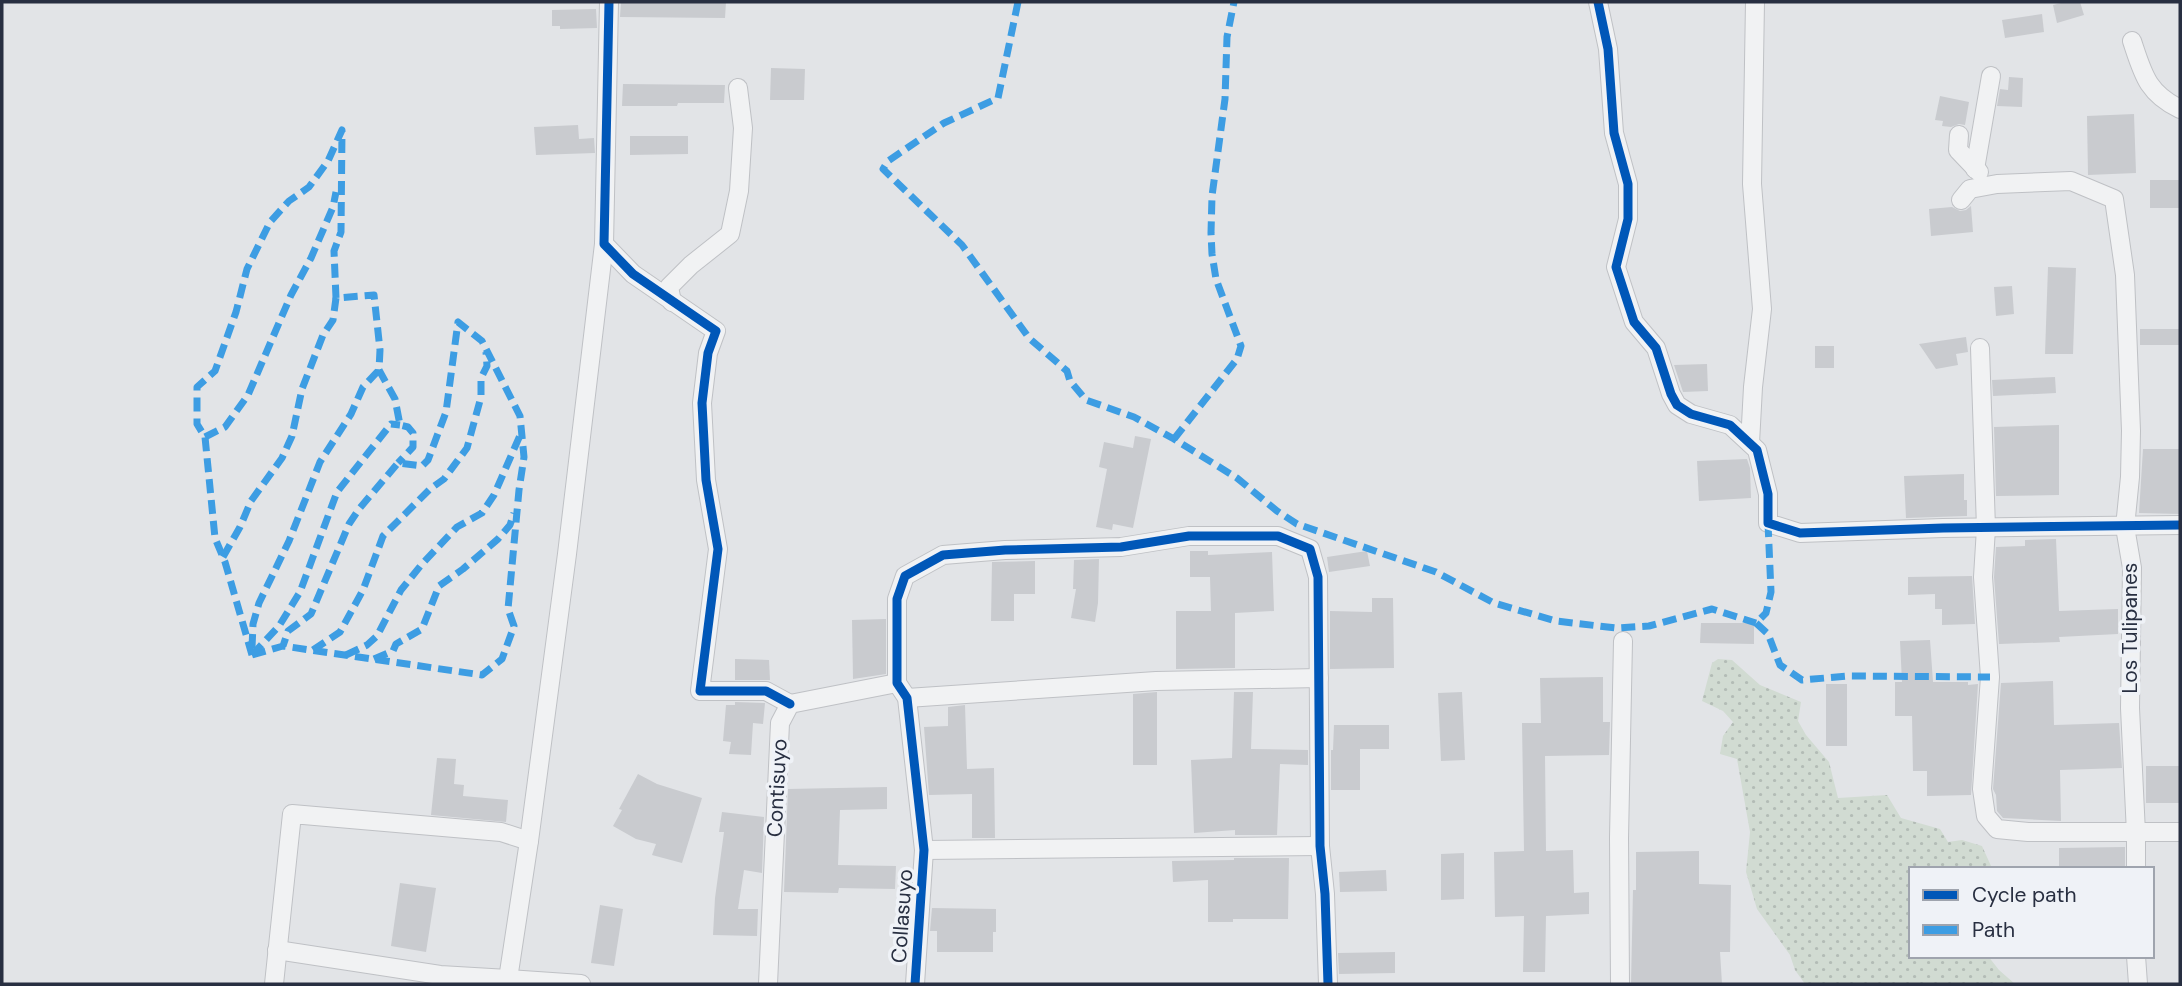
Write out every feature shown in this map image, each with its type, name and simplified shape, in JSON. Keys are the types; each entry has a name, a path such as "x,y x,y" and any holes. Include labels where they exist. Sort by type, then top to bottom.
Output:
{"street":[{"path":"507,982 567,554 604,244 608,2"},
{"path":"1598,2 1608,49 1614,133 1628,184 1628,219 1616,267 1634,322 1656,348 1677,405 1691,414 1730,425 1757,450 1768,494 1769,523 1800,533 2180,525"},
{"path":"1749,443 1762,309 1752,184 1755,2"},
{"path":"2132,41 2146,80 2164,101 2180,109"},
{"path":"1975,169 1991,76"},
{"path":"672,302 669,287 691,265 730,234 739,191 743,128 738,88"},
{"path":"1959,135 1958,150 1975,169 1997,184"},
{"name":"Los Tulipanes","path":"1997,184 2071,181 2114,199 2125,275 2131,431 2125,527 2132,568 2130,708 2136,867"},
{"path":"1961,201 1970,189 1997,184"},
{"path":"604,244 633,274 716,331 708,353 702,403 706,480 718,549 700,691 766,691 790,704 902,690 1319,678"},
{"path":"1980,348 1986,528 1983,577 1990,677 1982,789 1986,816 1997,829 2028,832 2180,832"},
{"name":"Collasuyo","path":"915,984 924,850 902,690 897,599 905,576 943,555 1005,550 1121,547 1189,536 1278,536 1310,550 1318,577 1320,846 1325,894 1328,984"},
{"path":"1620,984 1619,838 1623,641"},
{"name":"Contisuyo","path":"768,984 780,723 790,704"},
{"path":"274,984 292,814 501,832 528,841"},
{"path":"924,850 1320,846"},
{"path":"277,950 440,975 507,982 580,984"},
{"path":"2136,958 2138,984"}],"shaded area":[{"path":"1718,659 1732,660 1760,685 1801,702 1798,721 1829,762 1838,798 1887,795 1901,818 1940,829 1948,842 1962,840 1982,846 1990,867 1909,867 1909,958 1990,958 2015,984 1805,984 1795,970 1790,955 1757,909 1746,872 1750,832 1737,759 1720,754 1723,736 1733,722 1723,711 1702,701 1712,663"}],"building":[{"path":"621,2 726,2 725,18 620,17"},
{"path":"2080,2 2084,15 2057,23 2053,5"},
{"path":"596,9 597,28 560,29 560,26 552,26 552,10"},
{"path":"2042,14 2044,32 2005,38 2002,20"},
{"path":"771,68 805,69 804,100 770,100"},
{"path":"2009,77 2023,78 2022,107 1997,106 2000,89 2008,90"},
{"path":"623,84 725,85 724,103 622,106"},
{"path":"1940,96 1969,102 1965,125 1942,126 1943,121 1935,120"},
{"path":"2134,114 2136,173 2088,175 2087,116"},
{"path":"578,125 579,139 594,138 595,153 536,155 534,127"},
{"path":"630,136 688,136 688,154 630,155"},
{"path":"2150,180 2180,180 2180,208 2150,208"},
{"path":"1971,206 1973,232 1931,236 1929,209 1952,207 1960,211"},
{"path":"2048,267 2076,268 2073,354 2045,354"},
{"path":"2012,286 2014,314 1996,316 1994,287"},
{"path":"2140,329 2180,329 2180,345 2140,345"},
{"path":"1966,337 1968,352 1956,354 1958,365 1936,369 1919,344"},
{"path":"1815,346 1834,346 1834,368 1815,368"},
{"path":"1707,364 1708,391 1683,392 1674,365"},
{"path":"2055,377 2056,393 1993,396 1992,380"},
{"path":"2059,425 2059,495 1996,496 1994,427"},
{"path":"1135,436 1151,439 1133,528 1113,524 1112,530 1096,527 1107,469 1099,467 1104,442 1133,448"},
{"path":"2143,449 2180,449 2180,514 2139,513"},
{"path":"1747,459 1751,498 1699,501 1697,461"},
{"path":"1964,474 1967,516 1906,518 1904,476"},
{"path":"2056,539 2059,611 2118,609 2118,634 2059,637 2060,642 1999,644 1994,577 1996,547 2025,546 2025,540"},
{"path":"1190,551 1208,551 1208,555 1272,552 1274,611 1235,613 1235,668 1176,669 1176,611 1211,611 1210,577 1190,577"},
{"path":"1367,551 1370,566 1329,572 1327,557"},
{"path":"1099,559 1095,622 1071,618 1076,589 1073,589 1074,560"},
{"path":"1035,561 1035,594 1014,594 1014,621 991,621 992,562"},
{"path":"1972,576 1975,624 1942,625 1942,609 1935,609 1935,594 1908,595 1908,577"},
{"path":"1372,598 1393,598 1394,668 1330,669 1330,611 1372,612"},
{"path":"886,619 886,674 853,679 852,620"},
{"path":"1701,623 1754,623 1754,644 1700,643"},
{"path":"1930,640 1933,682 1978,684 1971,795 1927,796 1927,771 1913,771 1912,716 1895,716 1895,682 1902,682 1900,641"},
{"path":"735,659 769,660 770,680 735,680"},
{"path":"1603,677 1603,722 1610,722 1609,755 1545,756 1546,851 1573,850 1574,893 1589,892 1589,914 1546,916 1545,972 1523,972 1524,916 1495,917 1494,852 1524,851 1522,723 1541,723 1540,678"},
{"path":"2053,681 2054,725 2119,723 2122,768 2060,770 2061,821 2003,818 1997,811 1993,789 2001,683"},
{"path":"1826,684 1847,684 1847,746 1826,746"},
{"path":"1157,692 1157,765 1133,765 1133,694"},
{"path":"1234,692 1253,692 1251,749 1308,750 1308,765 1280,764 1277,835 1235,835 1235,830 1194,833 1191,760 1232,758"},
{"path":"1462,692 1465,760 1441,761 1438,693"},
{"path":"735,702 765,703 763,724 753,723 751,755 729,754 731,742 723,741 726,705 735,705"},
{"path":"965,705 967,769 994,768 995,838 972,838 972,794 929,795 924,727 948,726 948,707"},
{"path":"1334,725 1389,725 1389,749 1360,749 1360,790 1331,790"},
{"path":"437,758 456,759 454,784 464,785 463,796 508,800 506,822 431,815"},
{"path":"2146,766 2180,766 2180,803 2146,803"},
{"path":"638,774 657,784 702,798 682,863 652,855 656,844 636,839 613,826"},
{"path":"887,787 887,809 840,810 838,865 896,866 895,889 839,888 838,893 784,892 788,789"},
{"path":"722,812 764,817 762,873 744,870 738,909 758,909 757,936 713,935 724,832 719,832"},
{"path":"2125,847 2125,867 2059,867 2059,848"},
{"path":"1699,851 1699,884 1731,885 1730,952 1720,952 1722,984 1631,984 1636,852"},
{"path":"1464,853 1464,899 1441,900 1441,854"},
{"path":"1289,858 1288,919 1208,922 1208,880 1173,882 1172,861"},
{"path":"1386,870 1387,891 1340,892 1339,872"},
{"path":"400,883 436,888 426,952 391,946"},
{"path":"600,905 623,909 614,966 591,963"},
{"path":"932,908 996,909 993,952 937,952 937,931 930,931"},
{"path":"1395,952 1395,973 1339,974 1338,953"}],"marked path":[{"path":"1018,2 998,98 944,123 888,161 883,169 962,245 1029,338 1067,371 1070,381 1086,400 1134,417 1174,439 1237,478 1297,524 1436,572 1494,603 1556,621 1616,628 1649,626 1712,609 1756,623"},
{"path":"1174,439 1237,359 1241,346 1216,279 1211,233 1212,196 1225,99 1227,37 1234,2"},
{"path":"252,655 225,562 215,538 205,437 197,424 197,387 215,371 236,312 247,269 270,222 289,201 309,187 328,161 342,130 341,232 334,251 336,298 374,295 380,350 379,370 395,399 400,425 408,427 413,433 413,447 398,463"},
{"path":"205,437 225,427 248,395 291,295 311,258 333,207 336,192"},
{"path":"223,557 251,501 282,458 292,436 302,389 323,335 333,320 336,298"},
{"path":"252,655 283,646 482,675 502,659 514,626 508,609 524,457 520,416 482,341 458,322 446,412 428,460 422,466 398,463 359,509 349,524 311,614 288,631 283,646"},
{"path":"313,650 340,632 363,590 383,536 430,489 444,479 467,448 481,397 481,378 487,366 486,352"},
{"path":"252,648 253,624 259,603 289,541 320,462 351,414 363,387 379,370"},
{"path":"252,655 279,626 300,592 337,492 391,424 400,425"},
{"path":"346,655 367,645 377,636 401,590 422,564 457,527 482,513 494,495 521,433"},
{"path":"374,659 393,651 396,644 422,629 439,586 498,539 510,525 514,513"},
{"path":"1768,523 1771,592 1766,613 1756,623 1768,634 1780,665 1802,680 1849,676 1990,677"}],"cycle path":[{"path":"609,2 604,244 633,274 716,331 708,353 702,403 706,480 718,549 700,691 766,691 790,704"},
{"path":"1598,2 1608,49 1614,133 1628,184 1628,219 1616,267 1634,322 1656,348 1677,405 1691,414 1730,425 1757,450 1768,494 1768,523 1800,533 2180,525"},
{"path":"915,984 924,850 907,698 897,683 897,599 905,576 943,555 1005,550 1121,547 1189,536 1278,536 1310,549 1318,577 1320,846 1325,894 1328,984"}]}
